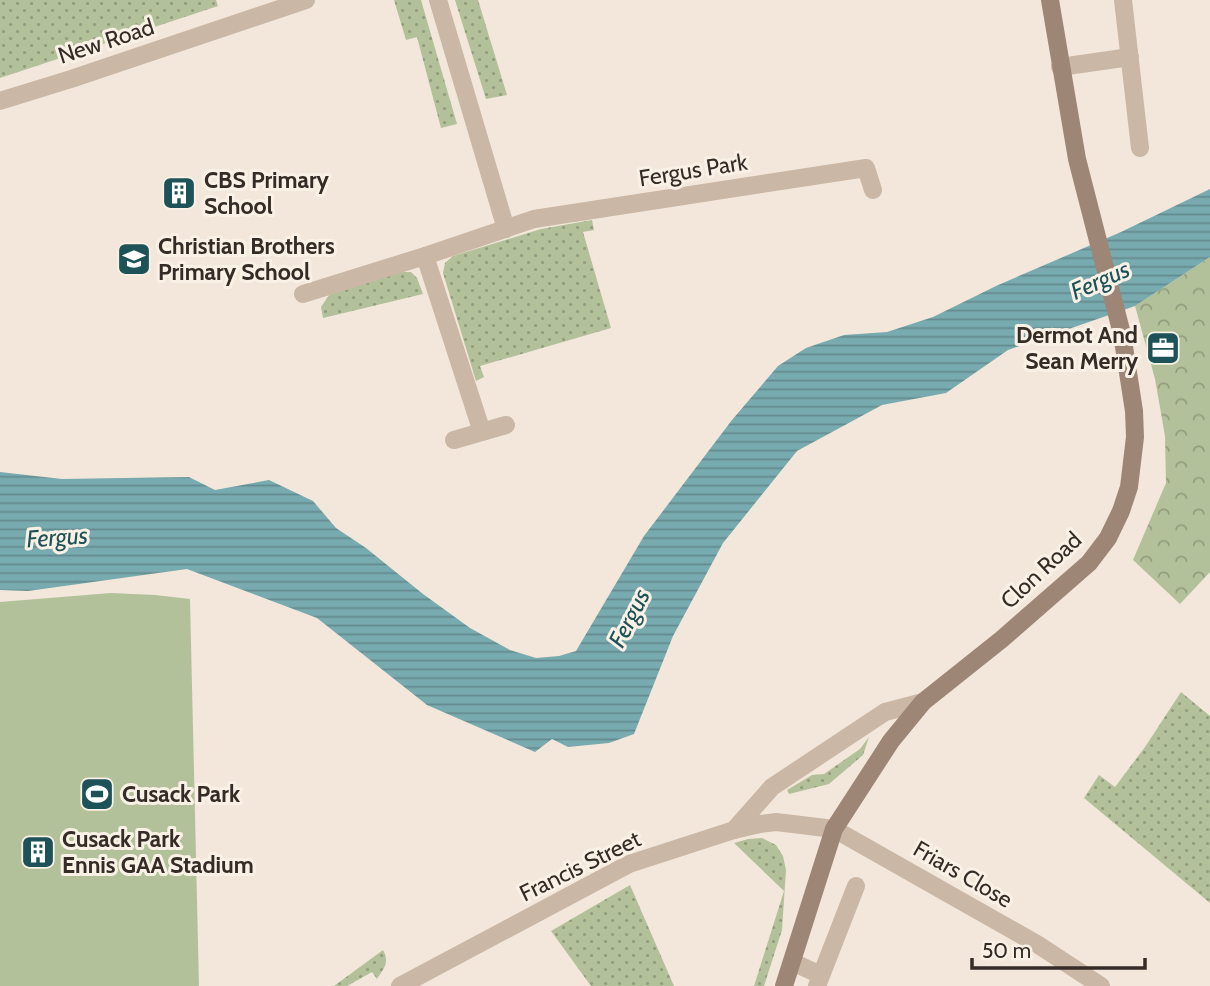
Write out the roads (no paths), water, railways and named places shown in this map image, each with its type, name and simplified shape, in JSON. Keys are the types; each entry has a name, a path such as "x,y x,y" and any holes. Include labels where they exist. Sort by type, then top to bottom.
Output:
{"main road":[{"name":"Clon Road","path":"784,986 834,829 891,741 923,702 1002,639 1089,563 1108,538 1129,487 1135,436 1134,411 1122,334 1077,159 1050,0"}],"street":[{"name":"New Road","path":"0,101 306,0"},
{"path":"438,0 506,229"},
{"path":"1123,0 1140,148"},
{"path":"1060,67 1130,57"},
{"name":"Fergus Park","path":"303,294 534,219 866,167 873,190"},
{"path":"425,256 482,432"},
{"path":"454,440 506,425"},
{"path":"734,830 772,787 885,712 923,702"},
{"name":"Francis Street","path":"400,986 629,864 760,824 776,822 834,829"},
{"name":"Friars Close","path":"834,829 1037,944 1101,986"},
{"path":"792,962 819,980 856,886"}],"water":[{"name":"Fergus","path":"1210,189 1210,257 1135,306 1008,350 946,393 882,405 797,451 723,543 673,636 634,734 609,743 568,747 552,739 535,752 427,705 317,618 187,569 28,591 0,590 0,472 62,479 189,477 215,490 269,480 313,501 336,528 470,628 510,650 536,658 576,651 644,536 732,420 778,366 806,348 844,335 887,332 933,317"}],"place":[{"name":"CBS Primary School","path":"179,193"},
{"name":"Christian Brothers Primary School","path":"134,259"},
{"name":"Dermot And Sean Merry","path":"1163,348"},
{"name":"Cusack Park","path":"97,794"},
{"name":"Cusack Park Ennis GAA Stadium","path":"38,852"}]}
